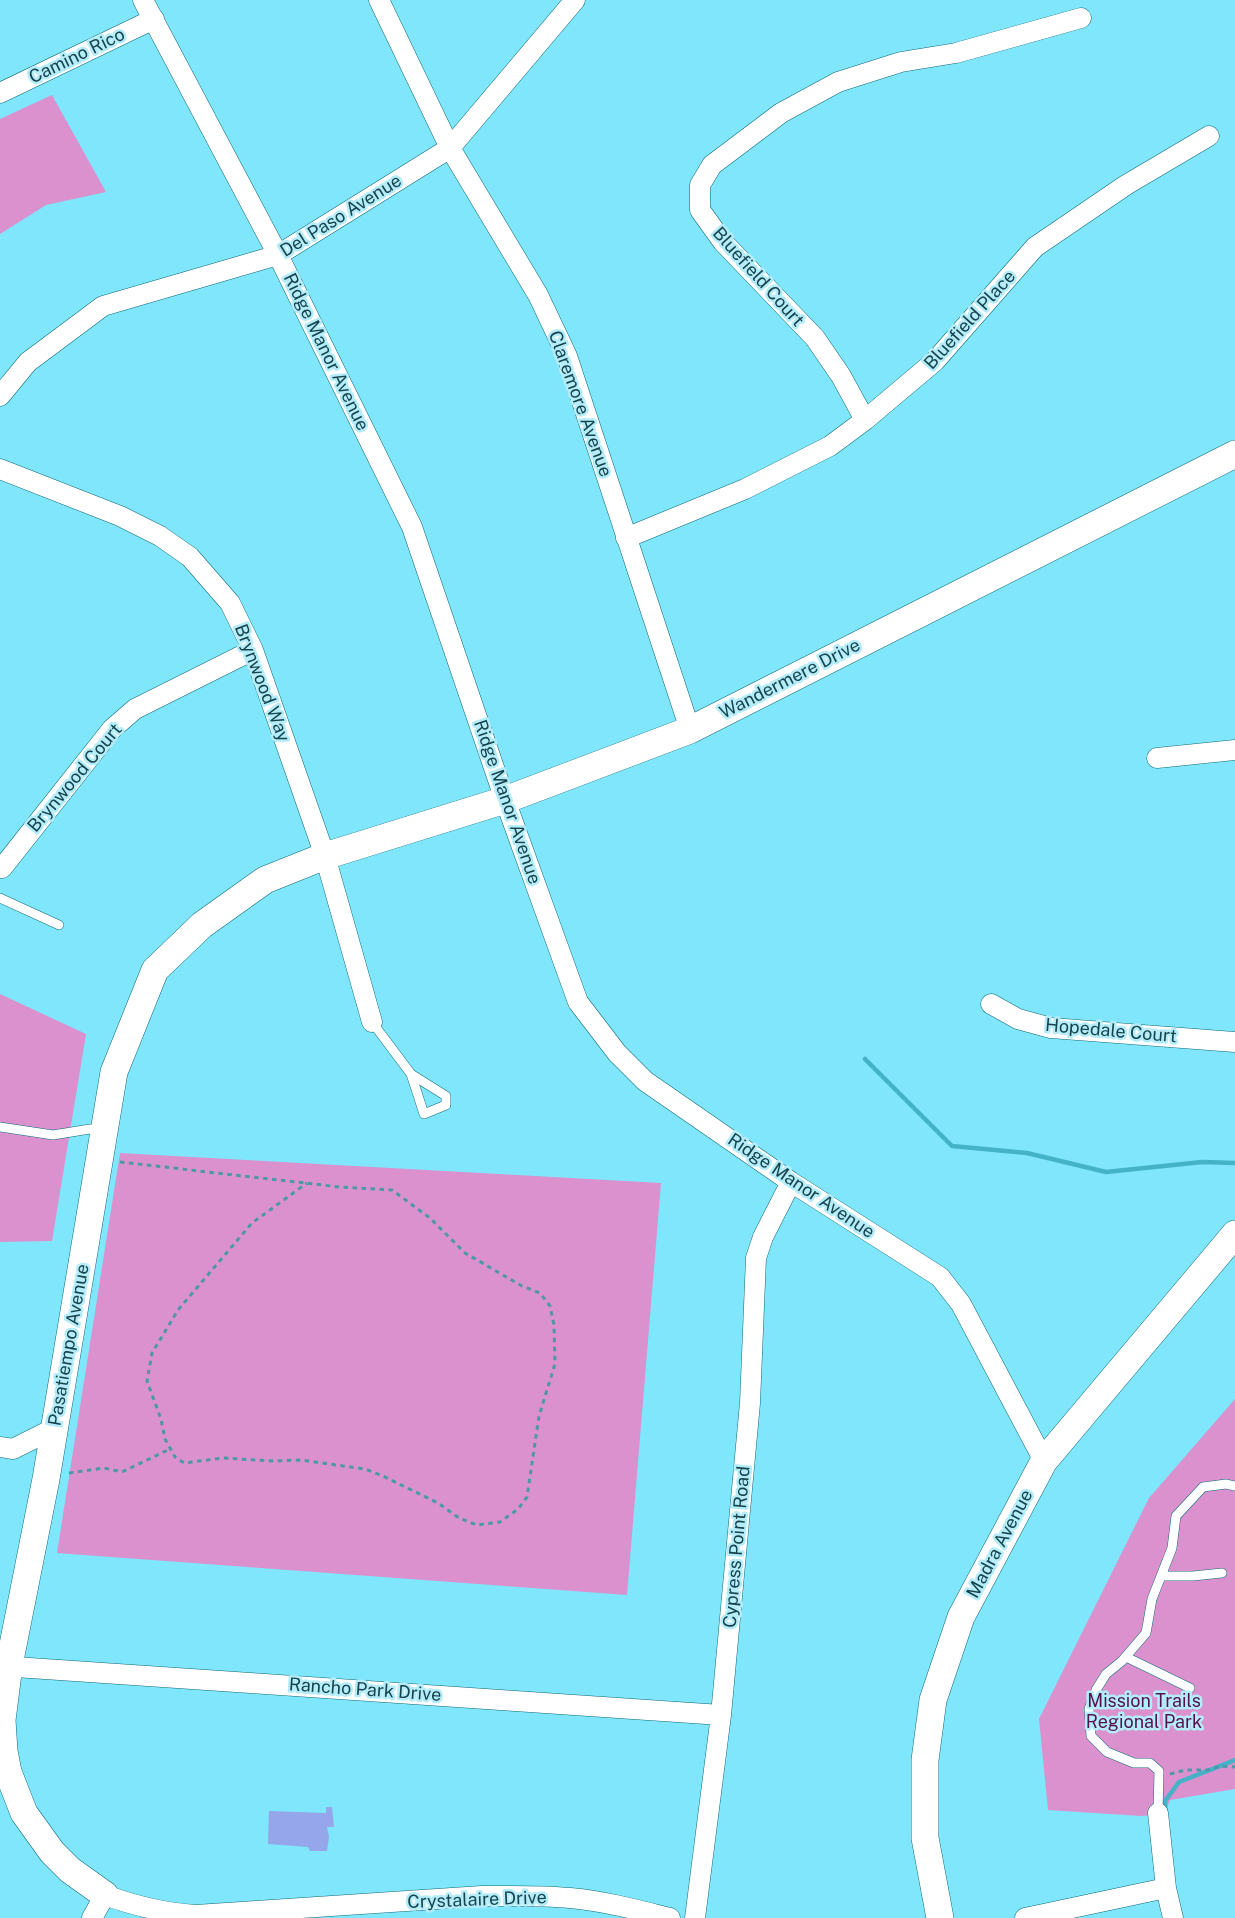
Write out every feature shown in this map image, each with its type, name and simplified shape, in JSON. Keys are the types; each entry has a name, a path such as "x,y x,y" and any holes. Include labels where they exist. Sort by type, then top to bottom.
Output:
{"street":[{"name":"Ridge Manor Avenue","path":"143,0 278,255 412,526 505,800 578,1002 616,1053 645,1081 791,1182 940,1277 961,1304 1044,1461"},
{"name":"Claremore Avenue","path":"379,0 450,148 538,295 567,356 690,730"},
{"name":"Del Paso Avenue","path":"0,396 28,362 103,306 278,255 450,148 575,0"},
{"name":"Bluefield Court","path":"864,420 841,376 815,338 723,242 700,210 700,185 711,165 781,113 838,82 901,62 956,53 1081,18"},
{"name":"Camino Rico","path":"0,93 154,19"},
{"name":"Bluefield Place","path":"626,538 745,489 830,446 935,361 1035,248 1126,185 1209,136"},
{"name":"Wandermere Drive","path":"325,856 505,800 690,730 1235,454"},
{"name":"Brynwood Way","path":"0,469 120,516 160,536 190,557 230,603 253,650 325,856 372,1022"},
{"name":"Brynwood Court","path":"1,872 112,729 135,709 253,650"},
{"path":"1157,758 1235,750"},
{"name":"Pasatiempo Avenue","path":"105,1894 70,1870 34,1830 15,1795 8,1772 2,1720 4,1666 55,1428 100,1159 96,1129 114,1072 155,970 202,925 265,879 325,856"},
{"name":"Hopedale Court","path":"991,1004 1018,1019 1051,1028 1235,1042"},
{"name":"Cypress Point Road","path":"694,1918 721,1715 750,1403 756,1258 763,1237 791,1182"},
{"name":"Madra Avenue","path":"940,1918 925,1838 925,1760 933,1701 961,1617 1044,1461 1235,1234"},
{"path":"0,1447 13,1449 55,1428"},
{"name":"Rancho Park Drive","path":"4,1666 721,1715"},
{"path":"1158,1813 1166,1888 1173,1918"},
{"path":"1025,1918 1166,1888"},
{"path":"92,1918 105,1894"},
{"name":"Crystalaire Drive","path":"105,1894 153,1911 196,1916 482,1896 526,1896 570,1898 670,1918"}],"lane":[{"path":"0,898 59,925"},
{"path":"372,1022 411,1074 424,1114 446,1105 446,1096 411,1074"},
{"path":"0,1126 53,1135 96,1129"},
{"path":"1158,1813 1159,1771 1150,1763 1134,1763 1107,1752 1092,1736 1089,1709 1096,1690 1106,1674 1126,1657 1146,1633 1152,1599 1172,1548 1176,1516 1203,1486 1226,1484 1235,1486"},
{"path":"1161,1576 1222,1573"},
{"path":"1126,1657 1190,1688"}],"path":[{"path":"100,1159 307,1183 392,1190 430,1218 465,1253 522,1286 540,1293 550,1306 554,1325 555,1364 539,1416 527,1497 518,1509 500,1522 477,1525 459,1518 438,1503 365,1469 300,1460 223,1458 184,1463 170,1449 147,1381 152,1353 178,1310 252,1223 307,1183"},
{"path":"69,1473 104,1468 122,1472 170,1449"},
{"path":"1159,1783 1169,1774 1185,1770 1208,1770 1221,1766 1235,1767"}],"green space":[{"path":"52,95 106,192 46,205 0,234 0,119"},
{"path":"0,994 86,1034 52,1241 0,1242"},
{"path":"120,1153 661,1183 627,1595 57,1553"},
{"name":"Mission Trails Regional Park","path":"1235,1399 1235,1789 1170,1800 1165,1814 1141,1816 1048,1810 1039,1719 1149,1498"}],"building":[{"path":"326,1807 332,1807 334,1827 327,1827 329,1837 327,1851 310,1851 308,1847 268,1844 269,1811 326,1813"}],"waterway":[{"path":"865,1059 952,1146 1027,1153 1106,1172 1202,1162 1235,1163"},
{"path":"1165,1811 1165,1801 1179,1782 1235,1760"}]}
